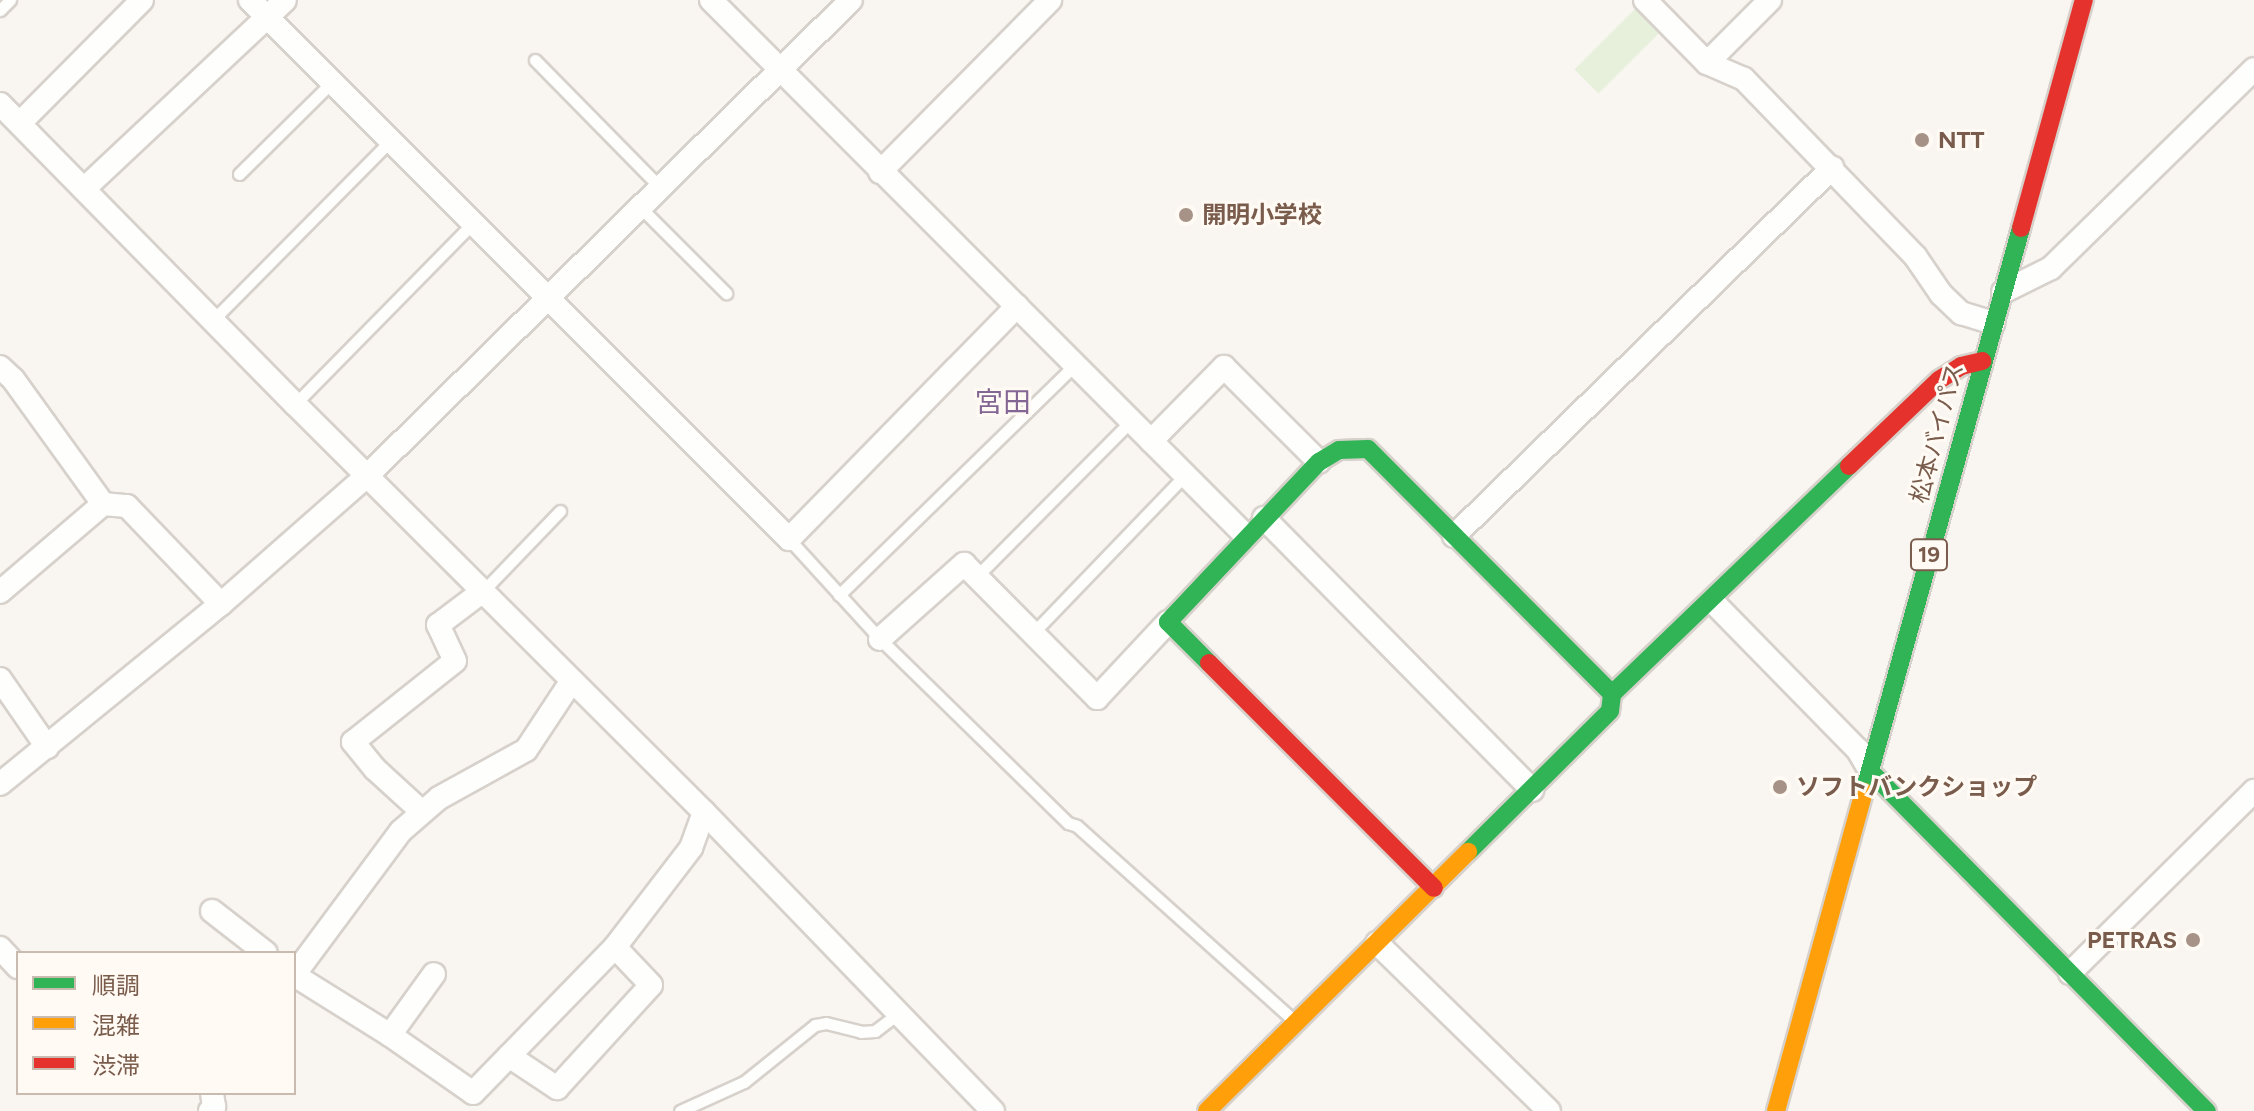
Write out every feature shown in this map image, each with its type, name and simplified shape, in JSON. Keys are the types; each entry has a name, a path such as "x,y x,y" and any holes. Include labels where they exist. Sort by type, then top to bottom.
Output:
{"main road":[{"name":"松本バイパス","path":"1776,1111 2084,0"},
{"path":"1207,1111 1610,711 1612,694 1939,380 1961,366 1982,361"},
{"path":"1434,888 1168,622 1246,536 1319,462 1339,450 1368,449 1612,694"},
{"path":"1870,771 2207,1111"}],"street":[{"path":"20,123 142,0"},
{"path":"250,0 789,539 1017,306"},
{"path":"85,188 285,0"},
{"path":"711,0 1246,536"},
{"path":"0,784 221,604 368,475 851,0"},
{"path":"880,172 1050,0"},
{"path":"1645,0 1707,63 1744,79 1915,256 1941,294 1961,313 1994,323"},
{"path":"1707,63 1770,0"},
{"path":"2003,292 2051,268 2254,69"},
{"path":"0,104 212,321 704,812 993,1111"},
{"path":"1454,536 1832,168"},
{"path":"0,367 13,379 103,504"},
{"path":"1151,441 1224,367 1319,462"},
{"path":"0,592 103,504 127,506 221,604"},
{"path":"1264,518 1532,790"},
{"path":"880,639 964,564 1097,698 1168,622"},
{"path":"421,811 375,769 353,742 455,661 438,625 483,591"},
{"path":"1712,601 1858,750 1870,771"},
{"path":"0,679 47,747"},
{"path":"296,972 401,831 421,811 526,750 571,682"},
{"path":"2070,973 2254,791"},
{"path":"296,976 390,1035 473,1093 615,947 691,848 704,812"},
{"path":"212,911 263,951"},
{"path":"1377,943 1549,1111"},
{"path":"509,1056 557,1088 651,985 615,947"},
{"path":"0,948 16,965"},
{"path":"390,1035 434,974"}],"lane":[{"path":"0,10 10,0"},
{"path":"535,60 660,187"},
{"path":"239,174 332,82"},
{"path":"212,321 391,140"},
{"path":"640,206 726,293"},
{"path":"295,404 473,223"},
{"path":"839,595 1075,365"},
{"path":"976,577 1131,421"},
{"path":"1033,633 1185,475"},
{"path":"483,591 560,511"},
{"path":"789,539 880,639 1068,823 1077,826 1297,1023"},
{"path":"680,1111 744,1082 815,1025 826,1023 861,1032 875,1031 899,1013"}],"green space":[{"path":"1636,8 1660,32 1599,94 1574,70"}],"traffic: fast":[{"path":"1864,792 2021,228"},
{"path":"1209,663 1168,622 1319,462 1339,450 1368,449 1612,694"},
{"path":"1468,852 1610,711 1612,694 1849,466"},
{"path":"1870,771 2207,1111"}],"traffic: slow":[{"path":"1776,1111 1864,792"},
{"path":"1207,1111 1468,852"}],"traffic: jam":[{"path":"2021,228 2084,0"},
{"path":"1849,466 1939,380 1961,366 1982,361"},
{"path":"1209,663 1434,888"}],"place":[{"name":"NTT","path":"1922,140"},
{"name":"開明小学校","path":"1186,215"},
{"name":"ソフトバンクショップ","path":"1780,787"},
{"name":"PETRAS","path":"2193,940"}],"district":[{"name":"宮田","path":"1003,402"}]}
